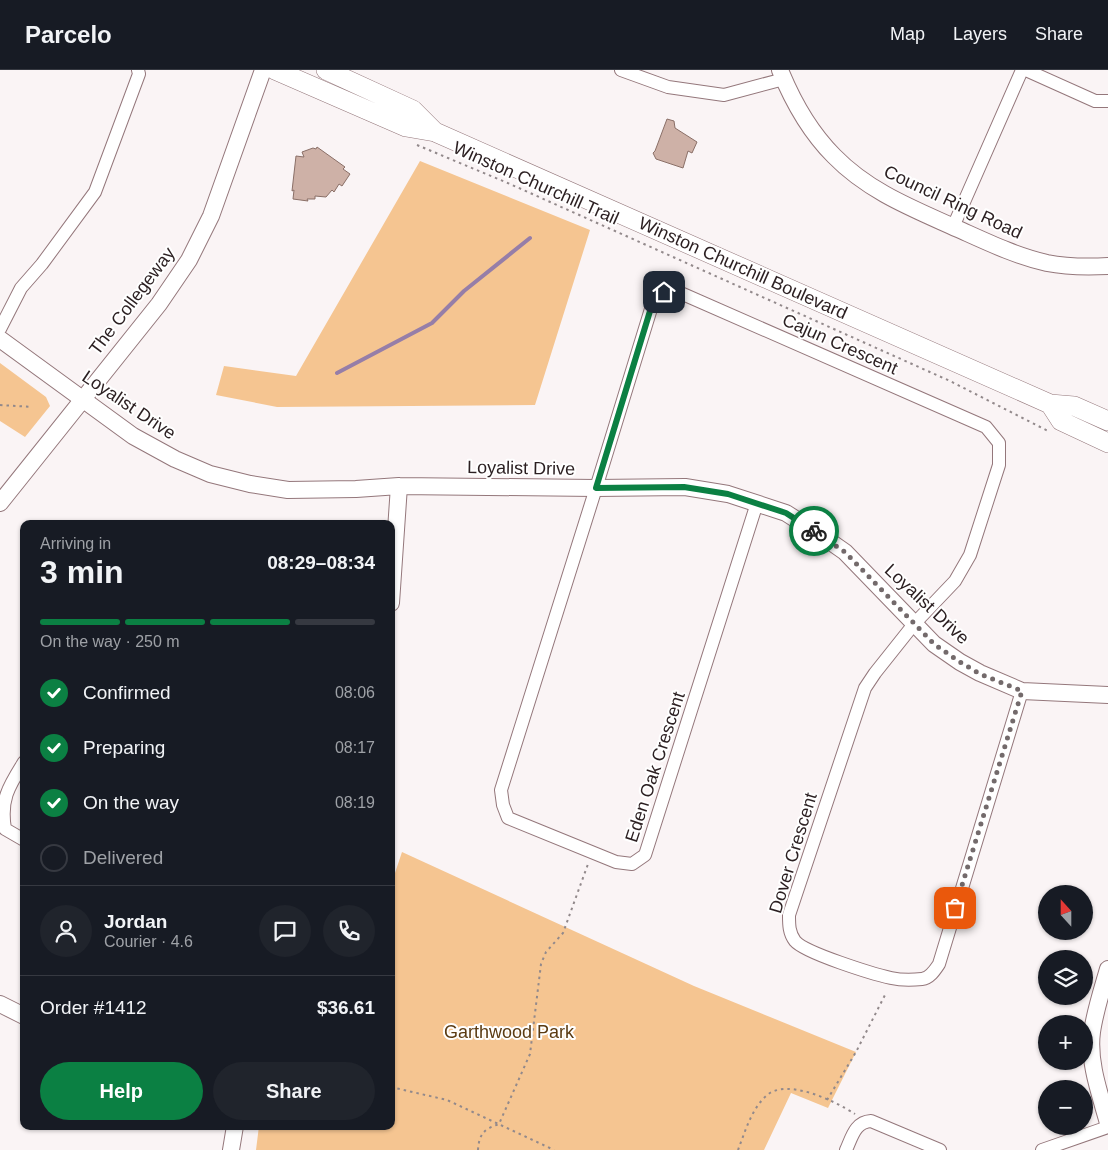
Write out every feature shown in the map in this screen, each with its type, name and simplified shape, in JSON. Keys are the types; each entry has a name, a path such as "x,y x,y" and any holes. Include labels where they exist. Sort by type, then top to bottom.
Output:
{"main road":[{"name":"Winston Churchill Boulevard","path":"275,70 406,127 435,132 1050,404 1074,406 1108,421"},
{"name":"Winston Churchill Boulevard","path":"326,70 413,110 435,132"},
{"name":"Winston Churchill Boulevard","path":"1050,404 1061,421 1108,443"}],"street":[{"path":"0,329 21,288 42,264 95,192 139,74 138,70"},
{"name":"The Collegeway","path":"0,503 167,293 189,260 211,216 263,70"},
{"path":"621,70 668,87 724,96 782,75"},
{"path":"953,226 1024,70 1095,101 1108,101"},
{"name":"Council Ring Road","path":"782,75 795,104 808,125 824,145 848,169 875,190 1026,258 1070,266 1108,266"},
{"name":"Cajun Crescent","path":"596,488 654,298 664,292 676,291 986,427 999,443 1000,465 970,555 955,581 914,624"},
{"name":"Loyalist Drive","path":"0,339 133,436 175,459 210,474 288,490 399,486 684,487 728,494 757,503 786,513 845,552 934,644 980,674 1022,691 1108,695"},
{"path":"395,544 399,486"},
{"name":"Eden Oak Crescent","path":"596,488 501,790 503,805 508,818 616,862 632,864 645,855 757,503"},
{"name":"Dover Crescent","path":"914,624 865,688 789,915 788,928 795,941 803,947 848,966 893,978 924,979 933,973 938,964 1022,691"},
{"path":"20,769 5,794 2,815 4,829 20,838"},
{"path":"1108,969 1092,1034 1094,1070 1108,1123"},
{"path":"0,1004 20,1014"},
{"path":"846,1150 855,1131 864,1122 879,1123 940,1150"},
{"path":"1042,1150 1108,1127"},
{"path":"230,1150 233,1130"}],"path":[{"name":"Winston Churchill Trail","path":"410,142 510,184 950,381 1052,433"},
{"path":"0,405 32,407"},
{"path":"478,1150 478,1140 482,1132 499,1124 530,1054 542,964 546,952 563,933 592,853"},
{"path":"826,1100 856,1052 886,993"},
{"path":"395,1088 447,1100 554,1150"},
{"path":"738,1150 753,1112 766,1095 779,1089 794,1088 826,1100 853,1113 864,1122"}],"green space":[{"path":"420,161 590,230 535,405 277,407 216,395 224,366 296,376"},
{"path":"0,363 46,397 50,406 25,437 0,421"},
{"name":"Garthwood Park","path":"402,852 694,986 856,1052 828,1108 791,1093 764,1150 256,1150 258,1130 395,1130 395,873"}],"building":[{"path":"667,119 674,121 675,128 697,142 692,153 688,151 683,168 656,159 653,153"},
{"path":"317,147 345,167 343,169 350,174 342,186 339,184 334,192 332,190 326,197 315,196 315,199 307,199 308,201 293,199 294,190 292,191 296,156 304,157 302,152 313,148 316,149"}],"waterway":[{"path":"337,373 432,323 464,291 530,238"}],"way so far":[{"path":"814,531 845,552 934,644 980,674 1022,691 955,908"}],"route":[{"path":"664,292 654,298 596,488 684,487 728,494 786,513 814,531"}]}
